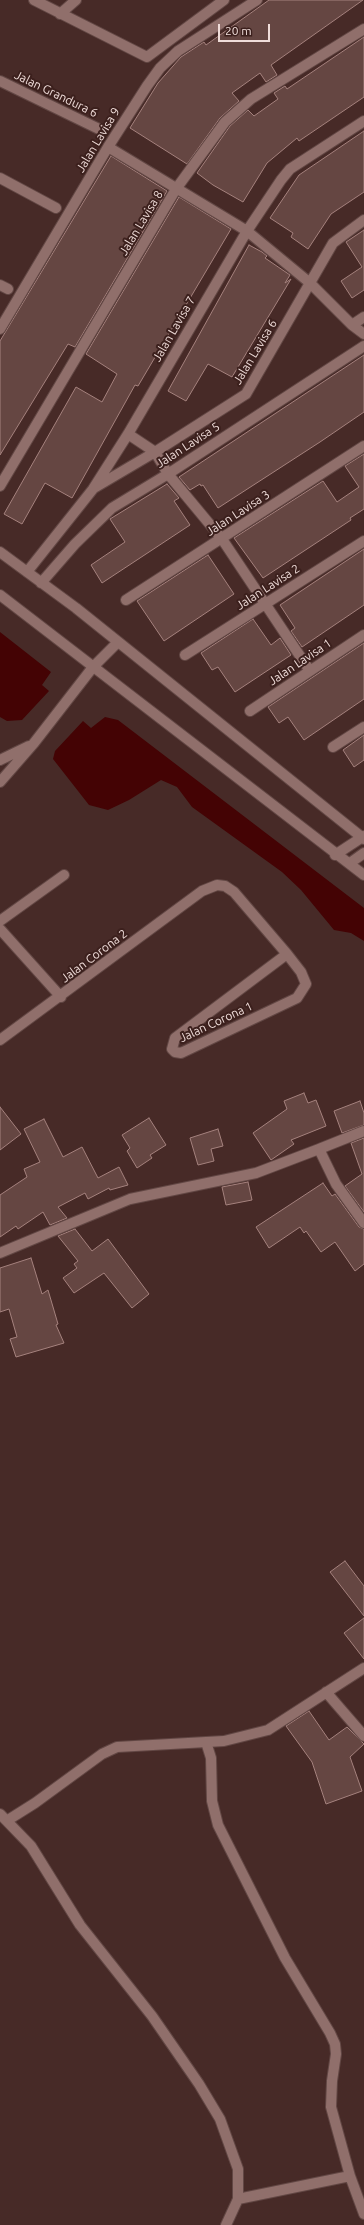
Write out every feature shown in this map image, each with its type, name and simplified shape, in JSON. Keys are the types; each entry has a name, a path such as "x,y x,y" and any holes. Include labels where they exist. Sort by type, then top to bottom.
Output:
{"street":[{"path":"34,0 147,57 224,0"},
{"path":"60,14 76,0"},
{"name":"Jalan Lavisa 9","path":"0,329 146,86 160,68 178,51 257,0"},
{"name":"Jalan Lavisa 8","path":"0,486 176,189 215,134 239,108 364,29"},
{"name":"Jalan Grandura 6","path":"0,81 101,130"},
{"name":"Jalan Lavisa 7","path":"27,572 93,489 128,434 247,231 290,169 364,121"},
{"path":"108,148 247,231 310,283 352,325 364,334"},
{"path":"0,178 56,208"},
{"name":"Jalan Lavisa 6","path":"93,489 155,452 246,394 333,243 364,220"},
{"path":"352,325 364,317"},
{"name":"Jalan Lavisa 5","path":"41,583 75,544 112,508 168,474 364,346"},
{"path":"128,434 155,452 168,474 222,539 310,671"},
{"name":"Jalan Lavisa 3","path":"126,600 364,446"},
{"name":"Jalan Lavisa 2","path":"185,655 364,541"},
{"path":"0,552 76,608 363,837 335,855"},
{"path":"0,595 335,855 350,863 364,875"},
{"name":"Jalan Lavisa 1","path":"250,711 364,635"},
{"path":"0,782 34,743 93,667 118,642"},
{"path":"334,747 364,727"},
{"path":"0,760 34,743"},
{"path":"350,863 364,854"},
{"path":"0,921 64,875"},
{"name":"Jalan Corona 2","path":"0,1040 61,997 202,891 217,885 225,886 234,892 287,954"},
{"path":"0,929 61,997"},
{"name":"Jalan Corona 1","path":"287,954 301,972 306,984 297,998 181,1053 175,1052 172,1048 175,1038 287,954"},
{"path":"0,1253 130,1199 256,1173 364,1131"},
{"path":"319,1149 336,1184 364,1223"},
{"path":"226,2225 238,2199 238,2169 220,2119 199,2084 152,2016 80,1925 31,1846 4,1817 35,1803 102,1754 117,1746 224,1741 268,1730 364,1668"},
{"path":"326,1692 364,1736"},
{"path":"206,1742 211,1758 212,1801 218,1825 285,1958 330,2033 335,2044 336,2054 332,2081 331,2107 350,2176 364,2214"},
{"path":"238,2199 350,2176"}],"shaded area":[{"path":"0,632 51,672 42,685 49,691 22,720 7,721 0,717"},
{"path":"105,717 118,720 364,908 364,941 351,933 334,930 301,890 282,872 192,807 177,787 161,780 129,800 108,810 89,805 53,759 55,751 83,721 91,728"}],"building":[{"path":"269,0 363,0 271,65 277,75 266,82 260,73 232,93 239,101 220,118 187,164 130,128 158,83 181,57 204,42 206,45"},
{"path":"364,37 364,97 299,141 297,138 267,163 243,202 213,185 197,173 230,126 248,110 254,116 278,99 274,93 285,86 287,89"},
{"path":"364,131 364,192 331,214 308,249 291,237 293,233 270,218 299,175"},
{"path":"111,156 167,191 75,347 68,344 0,455 0,341"},
{"path":"179,197 231,229 138,386 135,385 72,498 45,483 22,524 4,514 76,387 102,402 117,374 86,354"},
{"path":"364,230 364,290 352,298 341,281 362,267 346,242"},
{"path":"249,245 262,252 267,256 265,258 290,275 285,283 291,279 232,377 208,364 186,401 168,391"},
{"path":"364,355 364,412 320,442 218,508 203,485 201,486 200,484 190,490 179,477"},
{"path":"364,454 364,509 350,518 351,520 263,578 234,538 323,481 337,502 359,487 345,466"},
{"path":"167,484 179,498 174,501 190,525 102,583 91,565 125,542 110,519"},
{"path":"364,549 364,605 302,647 291,631 295,628 280,605"},
{"path":"208,555 234,594 164,641 137,601"},
{"path":"253,619 271,645 280,638 291,655 235,692 218,667 212,670 201,653"},
{"path":"364,643 364,699 304,740 288,717 279,723 268,707"},
{"path":"364,735 364,760 354,767 343,750"},
{"path":"304,1093 308,1103 316,1100 326,1126 291,1140 294,1144 271,1160 253,1133 287,1109 284,1101"},
{"path":"360,1101 364,1113 364,1125 342,1133 334,1111"},
{"path":"0,1107 21,1134 0,1150"},
{"path":"149,1118 166,1145 150,1155 152,1158 137,1168 127,1151 130,1148 122,1135"},
{"path":"44,1119 63,1157 82,1147 98,1178 119,1167 128,1185 110,1190 109,1188 88,1199 85,1193 58,1207 67,1218 50,1225 43,1212 18,1229 16,1226 0,1237 0,1195 27,1177 24,1169 40,1162 24,1129"},
{"path":"218,1129 223,1146 211,1149 214,1161 198,1165 190,1138"},
{"path":"364,1138 364,1212 345,1186 362,1174 351,1143"},
{"path":"248,1182 252,1200 226,1205 222,1187"},
{"path":"323,1183 332,1196 335,1194 359,1227 364,1229 364,1264 355,1271 335,1242 321,1252 306,1231 304,1233 300,1227 269,1248 256,1227"},
{"path":"75,1229 92,1251 108,1239 149,1294 132,1308 104,1273 74,1293 63,1278 77,1268 74,1264 78,1261 58,1236"},
{"path":"31,1258 42,1294 48,1290 58,1324 56,1325 64,1343 16,1357 10,1339 17,1337 9,1309 0,1312 0,1268"},
{"path":"345,1561 364,1586 364,1616 330,1572"},
{"path":"364,1618 364,1659 344,1633"},
{"path":"309,1711 329,1740 347,1727 364,1744 350,1757 362,1791 326,1804 312,1762 286,1726"}]}
